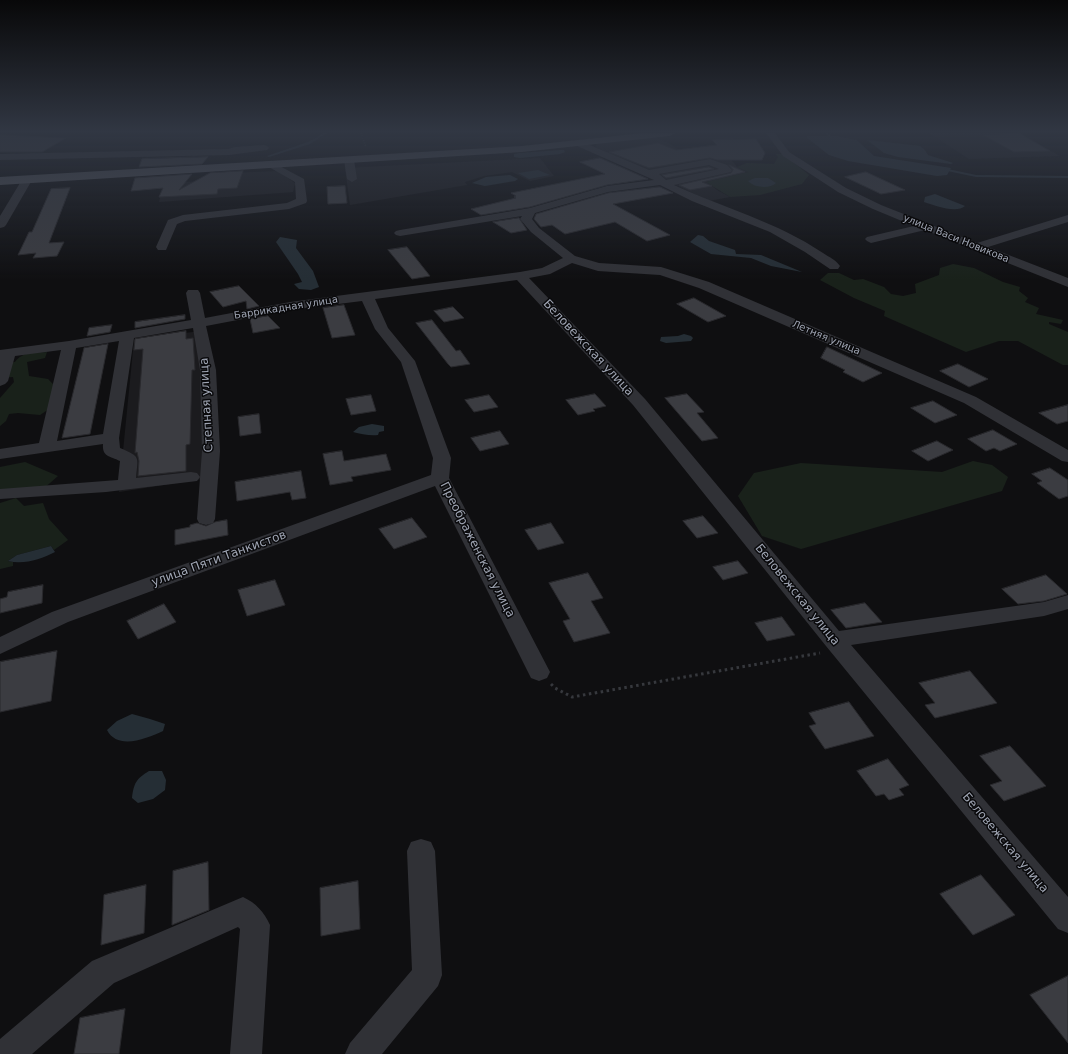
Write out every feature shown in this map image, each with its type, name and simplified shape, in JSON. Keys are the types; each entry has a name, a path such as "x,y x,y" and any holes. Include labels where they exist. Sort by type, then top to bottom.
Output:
{"street":[{"path":"0,225 26,182"},
{"path":"162,247 172,222 183,218 289,206 302,201 300,182"},
{"path":"400,233 531,211 607,189 667,182"},
{"name":"улица Васи Новикова","path":"830,182 842,190 877,207 924,227 1068,283"},
{"path":"663,183 696,199 774,230 809,249 834,266"},
{"path":"531,211 526,219 536,230 570,259"},
{"path":"976,247 1068,218"},
{"path":"871,239 924,227"},
{"name":"Баррикадная улица","path":"5,354 127,336 290,306 520,276 546,271 570,259"},
{"name":"Летняя улица","path":"570,259 598,267 661,271 704,285 970,400 1068,457"},
{"name":"Беловежская улица","path":"520,276 639,402 834,640 1068,919"},
{"name":"Степная улица","path":"193,293 208,370 211,451 206,518"},
{"name":"Преображенская улица","path":"366,296 382,328 408,361 442,458 440,478 539,672"},
{"path":"127,336 111,451 129,458 127,485"},
{"path":"47,447 68,345"},
{"path":"0,381 5,354"},
{"path":"0,454 112,438"},
{"path":"0,494 127,485 191,477"},
{"name":"улица Пяти Танкистов","path":"0,646 60,617 440,478"},
{"path":"834,640 1044,609 1068,602"},
{"path":"361,1054 427,975 421,850"},
{"path":"7,1054 102,972 243,911 255,925 246,1054"}],"path":[{"path":"539,672 555,688 572,697 827,652 834,640"}],"shaded area":[{"path":"347,182 465,182 467,185 350,205"},
{"path":"474,182 508,182 485,186 472,183"},
{"path":"669,182 707,182 717,190 730,197 709,201"},
{"path":"706,182 803,182 802,184 760,195 730,197"},
{"path":"750,182 776,183 770,186 762,187"},
{"path":"164,183 295,183 293,192 159,202"},
{"path":"935,194 965,206 951,209 924,202 925,197"},
{"path":"698,235 703,236 709,241 735,250 736,254 761,255 802,272 771,266 751,258 711,254 690,242"},
{"path":"280,237 297,240 296,248 313,271 319,287 311,290 299,289 294,284 302,282 276,242"},
{"path":"953,264 974,268 1003,282 1020,287 1019,291 1028,298 1025,302 1039,308 1036,314 1063,320 1061,324 1049,322 1049,324 1068,332 1068,365 1063,365 1018,341 999,341 966,352 884,316 885,311 854,298 820,280 828,273 839,273 854,280 863,279 884,287 891,294 903,296 916,293 915,284 939,275 940,268"},
{"path":"200,331 203,479 119,492 134,340"},
{"path":"684,334 693,338 691,341 666,343 660,341 661,337 678,336"},
{"path":"47,352 45,358 27,362 29,376 48,379 55,386 49,409 40,415 18,413 9,414 6,421 0,426 0,398 14,382 13,377 0,378 1,363 15,362 18,358 25,354"},
{"path":"372,424 384,426 384,431 379,432 378,435 366,435 353,432 359,427"},
{"path":"973,461 992,465 1008,477 1002,491 801,549 762,536 738,496 754,473 801,463 942,472"},
{"path":"25,462 58,476 42,490 0,493 0,467"},
{"path":"16,498 24,506 43,503 49,519 68,540 54,550 51,546 17,555 8,561 13,562 13,566 0,569 0,503"},
{"path":"51,546 55,552 44,557 26,562 8,561 17,555"},
{"path":"132,714 165,724 163,731 149,737 133,741 118,740 112,736 107,730 117,721"},
{"path":"149,771 162,771 166,780 165,790 153,799 138,803 132,798 136,782 141,776"}],"building":[{"path":"134,182 185,182 179,190 193,182 239,182 237,188 218,189 217,194 159,197 163,188 131,191"},
{"path":"564,182 626,182 607,185 530,207 481,215 471,209 516,198 514,197 516,196 511,193"},
{"path":"691,182 702,182 712,186 690,190 679,185"},
{"path":"856,182 888,182 905,190 881,194"},
{"path":"345,186 347,203 328,204 327,187"},
{"path":"660,187 673,193 613,204 670,235 647,241 615,222 565,234 552,225 541,227 534,219 536,214 608,193"},
{"path":"70,188 49,243 64,242 57,256 33,258 36,253 18,255 29,232 32,232 51,189"},
{"path":"519,218 527,230 511,233 493,222"},
{"path":"407,247 430,276 412,279 388,250"},
{"path":"239,286 259,306 247,309 246,301 223,307 210,292"},
{"path":"694,298 726,316 708,322 677,304"},
{"path":"344,305 355,335 332,338 323,308"},
{"path":"453,307 464,318 444,322 434,311"},
{"path":"185,315 185,319 135,328 135,322"},
{"path":"268,316 280,328 253,333 250,319"},
{"path":"432,320 456,351 460,350 470,364 451,367 448,364 416,323"},
{"path":"112,325 110,332 87,336 89,328"},
{"path":"186,331 186,339 193,338 195,370 192,370 190,444 186,445 186,471 138,476 139,461 137,452 135,453 143,349 134,350 135,339"},
{"path":"108,344 90,434 62,438 84,348"},
{"path":"827,347 882,373 863,382 843,372 845,370 821,358"},
{"path":"958,364 988,379 969,387 940,371"},
{"path":"595,394 606,406 593,409 595,411 578,415 566,400"},
{"path":"687,394 704,412 697,413 718,438 702,441 665,398"},
{"path":"371,395 376,411 351,415 346,399"},
{"path":"489,395 498,407 474,412 465,400"},
{"path":"933,401 957,415 935,423 911,408"},
{"path":"1068,405 1068,421 1057,424 1039,413"},
{"path":"259,414 261,433 240,436 238,417"},
{"path":"993,430 1017,444 1000,451 994,448 986,451 968,439"},
{"path":"500,431 509,444 480,451 471,438"},
{"path":"937,441 953,450 928,461 912,451"},
{"path":"342,451 344,461 386,454 391,470 351,477 353,481 330,485 323,454"},
{"path":"1050,468 1068,480 1068,496 1059,499 1037,483 1042,481 1032,474"},
{"path":"301,471 306,498 292,500 290,492 237,501 235,482"},
{"path":"703,516 718,533 697,538 683,521"},
{"path":"412,518 427,537 394,549 379,529"},
{"path":"227,520 228,535 175,545 175,530 190,527 190,525 197,523 206,526 215,522"},
{"path":"551,523 564,543 538,550 525,530"},
{"path":"738,561 748,573 723,580 713,567"},
{"path":"588,573 603,598 591,601 610,633 574,642 563,621 570,619 549,583"},
{"path":"1046,575 1067,594 1044,601 1018,604 1002,589"},
{"path":"275,580 285,605 247,616 238,590"},
{"path":"43,585 42,603 0,613 0,599 7,597 8,592"},
{"path":"865,603 882,622 846,628 831,610"},
{"path":"164,604 176,622 138,639 127,621"},
{"path":"782,617 795,635 767,641 755,623"},
{"path":"57,651 51,701 0,712 0,662"},
{"path":"970,671 997,703 935,718 925,705 935,703 919,683"},
{"path":"849,702 874,736 825,749 809,726 816,724 809,713"},
{"path":"1010,746 1046,786 1004,801 990,785 1002,781 980,756"},
{"path":"888,759 909,785 899,789 904,795 889,800 884,794 876,796 857,771"},
{"path":"208,862 209,910 172,925 173,871"},
{"path":"981,875 1015,915 973,935 940,894"},
{"path":"358,881 360,929 321,936 320,888"},
{"path":"146,885 144,933 101,945 104,895"},
{"path":"1068,976 1068,1043 1030,995"},
{"path":"125,1009 119,1054 74,1054 80,1018"}]}
